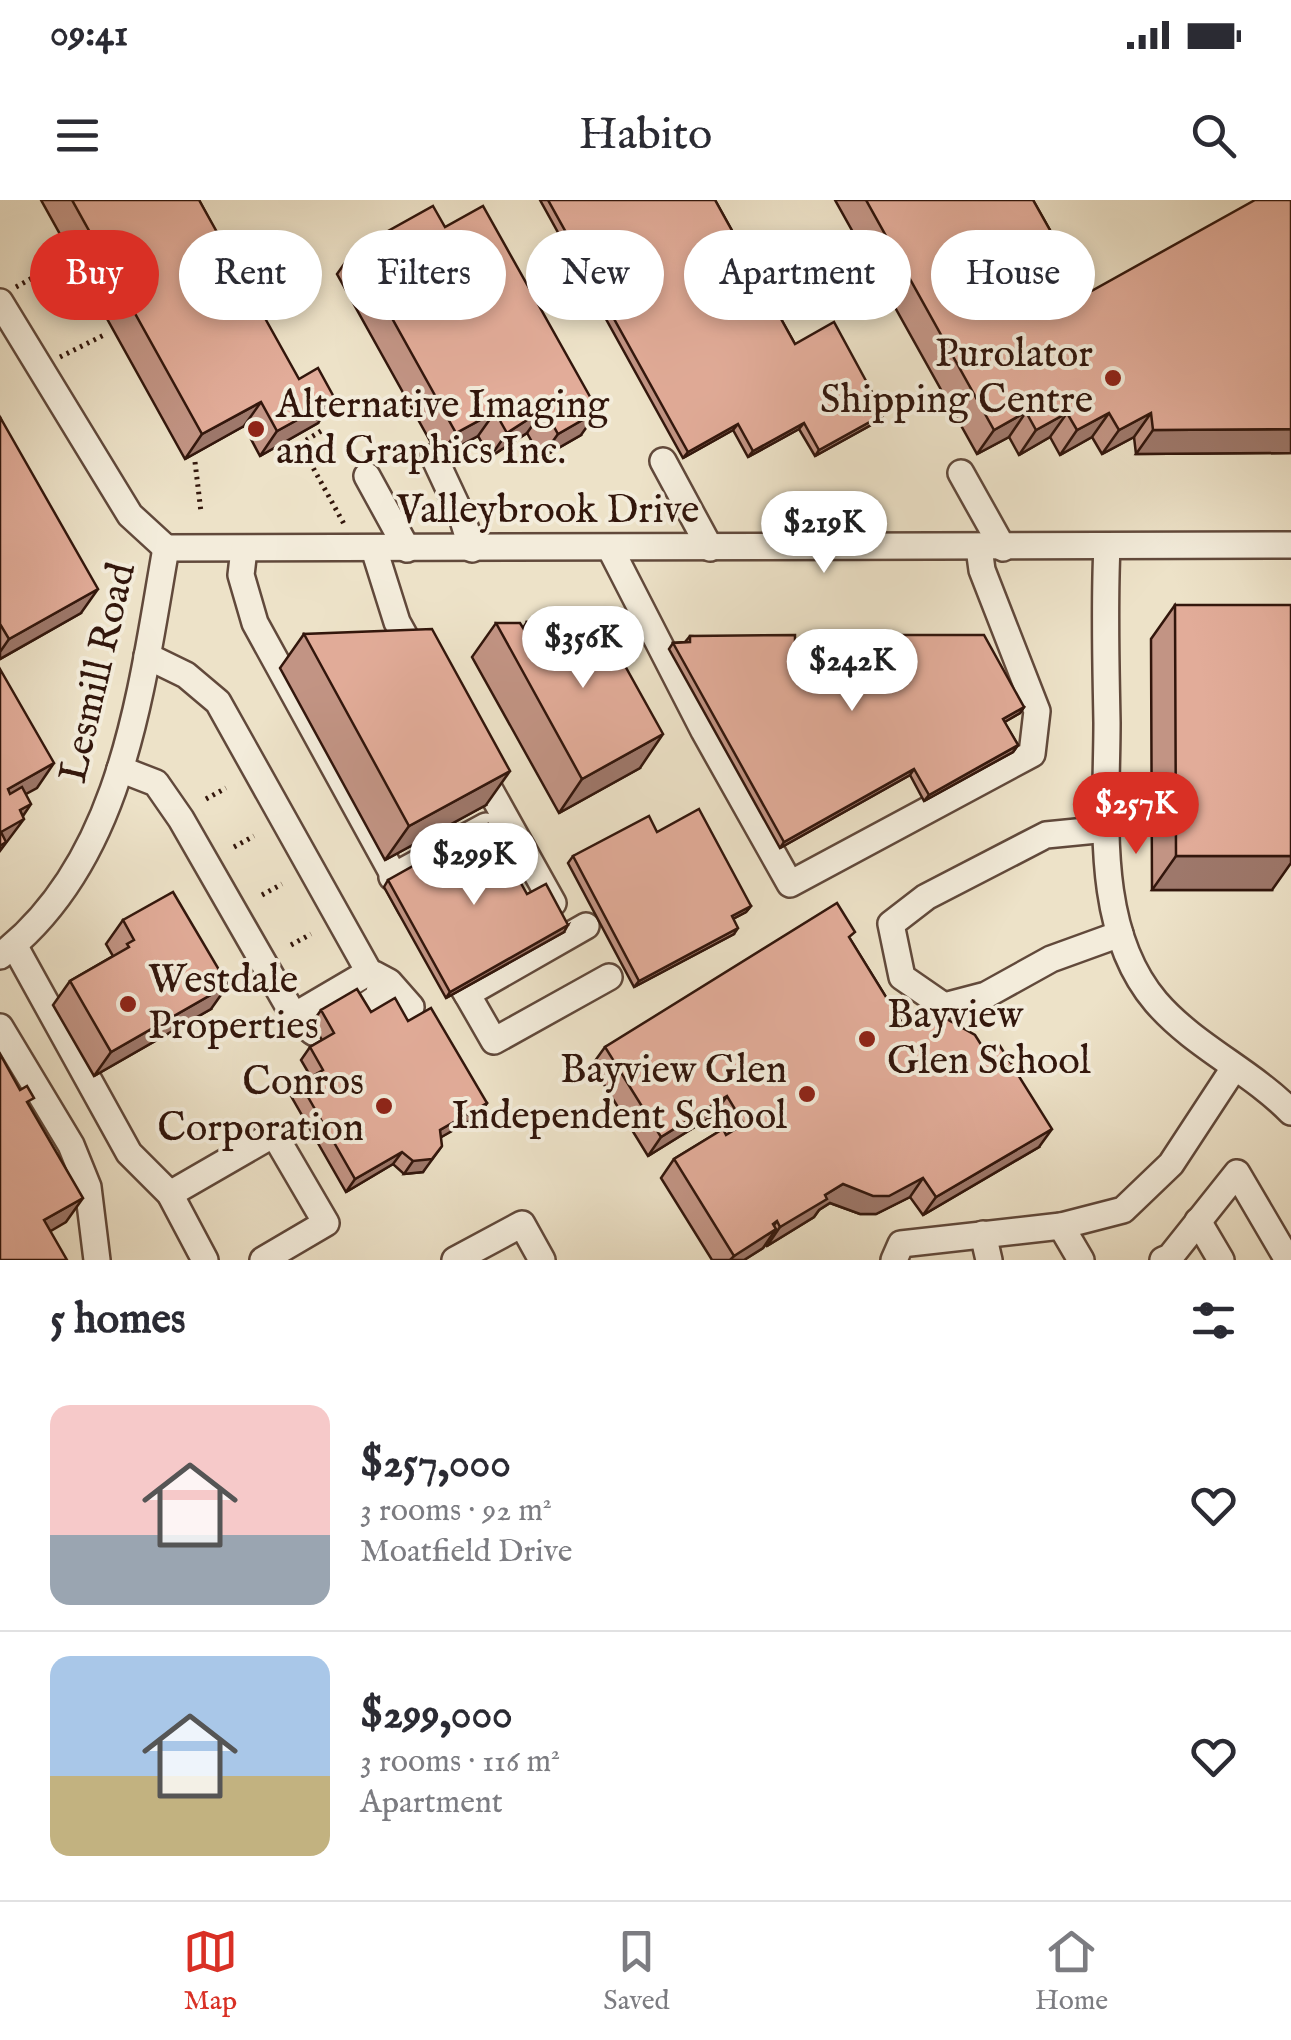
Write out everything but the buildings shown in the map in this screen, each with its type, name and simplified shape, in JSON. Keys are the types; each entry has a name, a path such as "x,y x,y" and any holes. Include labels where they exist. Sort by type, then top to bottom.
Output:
{"street":[{"name":"Lesmill Road","path":"0,302 130,515 166,548 147,656 120,769 101,823 50,908 7,951"},
{"path":"434,457 472,549"},
{"path":"663,461 710,548"},
{"path":"610,548 704,731 790,884 1032,754 1036,711 982,570 991,548 961,473"},
{"path":"367,476 407,549"},
{"name":"Valleybrook Drive","path":"166,548 1291,545"},
{"path":"1107,548 1107,829 1110,884 1120,934 1153,998 1185,1032 1259,1084 1291,1112"},
{"path":"244,549 241,575 255,623 392,877 443,944 494,1041 609,977"},
{"path":"374,549 397,622 432,687"},
{"path":"393,656 389,635 397,622"},
{"path":"147,656 186,675 218,702 376,975 411,1007"},
{"path":"459,736 553,903 522,920"},
{"path":"120,769 156,783 181,818 294,1016 376,975"},
{"path":"392,877 504,816"},
{"path":"1107,829 1046,835 926,897 891,924 902,977 944,1006 986,995 1051,959 1120,934"},
{"path":"467,994 586,926"},
{"path":"7,951 130,1153 170,1194 205,1260"},
{"path":"0,1027 71,1145 88,1187 97,1260"},
{"path":"894,1260 901,1244 1061,1226 1124,1210 1171,1164 1234,1068"},
{"path":"170,1194 274,1134 326,1223 263,1260"},
{"path":"1163,1260 1170,1257 1237,1173 1288,1260"},
{"path":"1198,1221 1221,1260"},
{"path":"456,1260 522,1224 542,1260"},
{"path":"1061,1226 1056,1245 1063,1260"},
{"path":"1061,1226 1081,1260"},
{"path":"983,1234 990,1260"}],"path":[{"path":"23,283 30,279"},
{"path":"64,356 106,334"},
{"path":"320,431 300,444 341,518"},
{"path":"195,462 201,512"},
{"path":"206,799 226,788"},
{"path":"234,847 254,836"},
{"path":"262,896 282,884"},
{"path":"291,945 311,934"}],"place":[{"name":"Purolator Shipping Centre","path":"1113,378"},
{"name":"Alternative Imaging and Graphics Inc.","path":"256,429"},
{"name":"Westdale Properties","path":"128,1004"},
{"name":"Bayview Glen School","path":"867,1039"},
{"name":"Bayview Glen Independent School","path":"807,1094"},
{"name":"Conros Corporation","path":"384,1106"}]}
